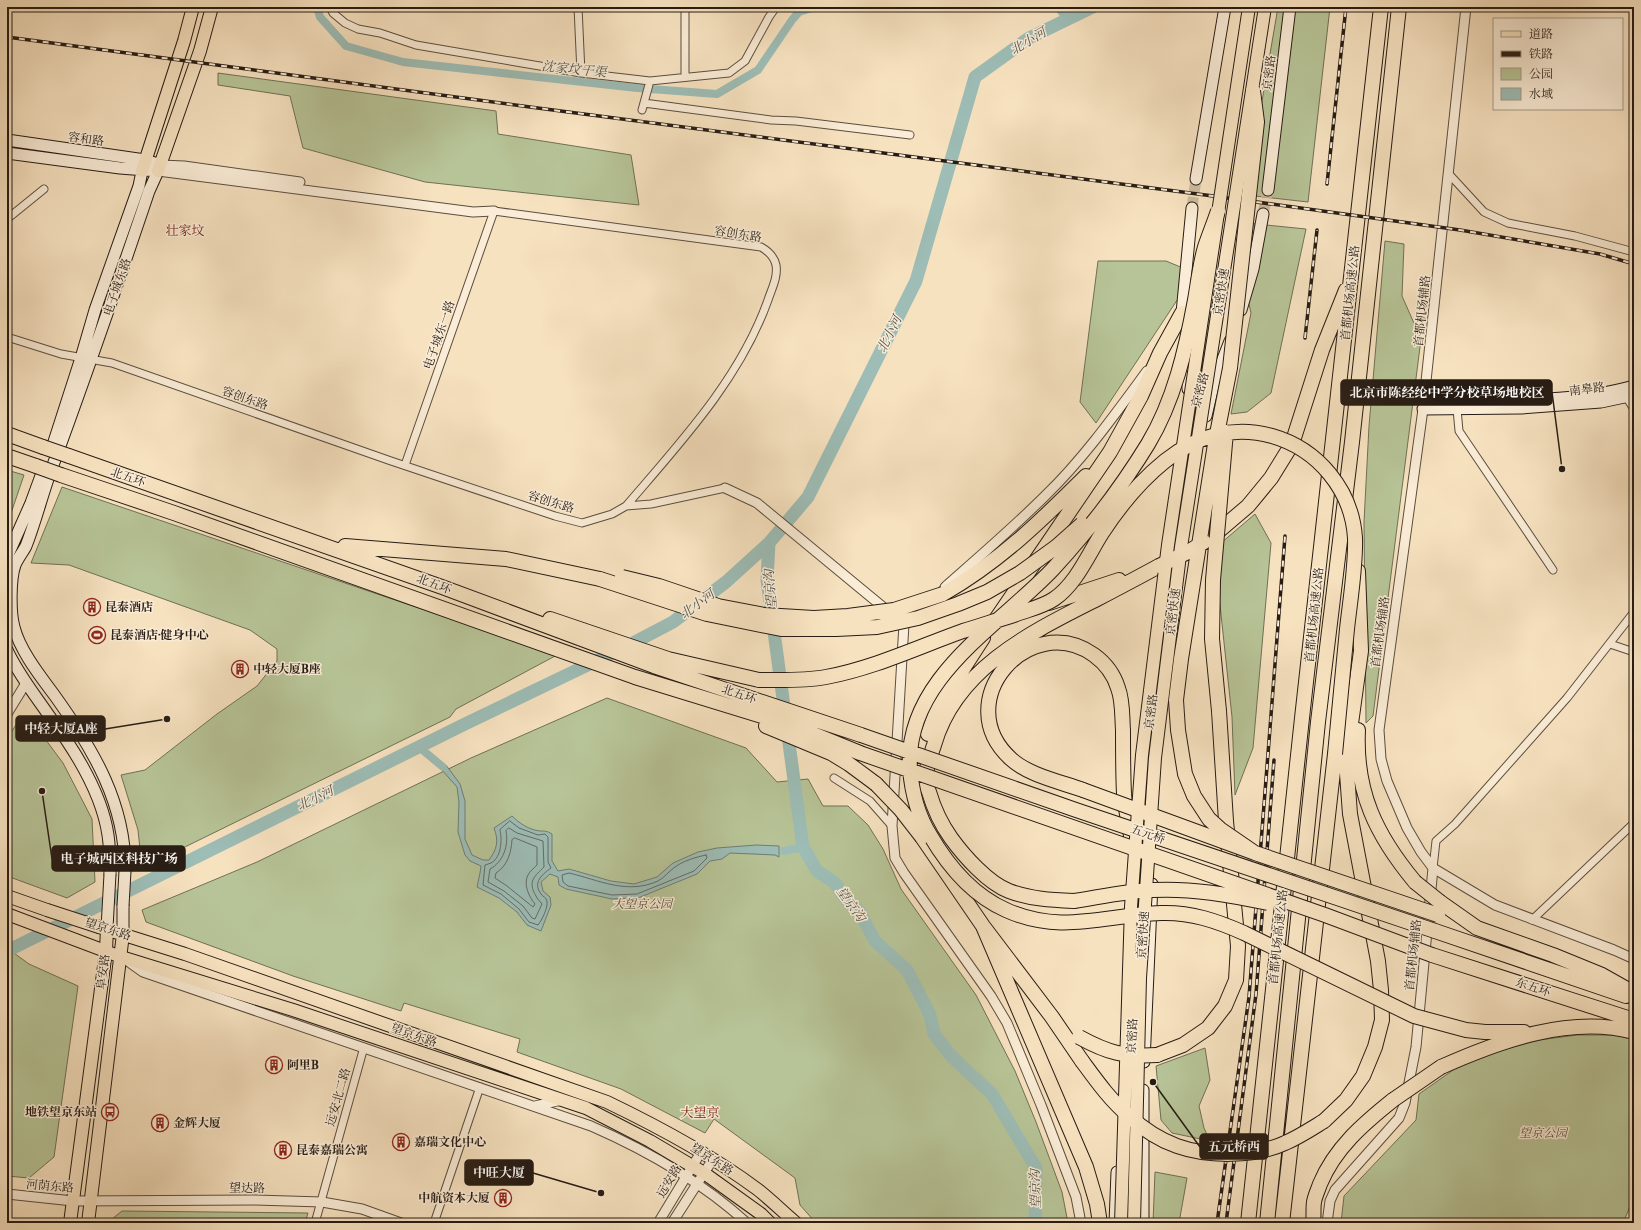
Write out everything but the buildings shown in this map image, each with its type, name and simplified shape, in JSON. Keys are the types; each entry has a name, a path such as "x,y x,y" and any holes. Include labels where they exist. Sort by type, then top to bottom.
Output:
{"highway":[{"name":"首都机场高速公路","path":"1248,1223 1381,7"},
{"name":"首都机场高速公路","path":"1267,1223 1318,722 1352,442 1399,7"},
{"path":"1052,1018 1079,1037 1099,1048 1117,1054 1135,1056 1157,1055 1183,1045 1208,1028 1225,1006 1236,980 1238,946 1226,821 1219,711 1212,639 1213,580 1229,400 1230,368 1257,122 1253,91"},
{"path":"1218,212 1204,249 1188,334 1171,394 1149,442 1121,484 1089,527 1055,567 949,667 923,704 911,740 910,759 912,789 917,808 936,845 961,878 985,899 1006,910 1025,917 1062,924 1160,913 1202,917 1224,924 1244,933 1414,1016 1466,1030 1485,1032 1549,1032"},
{"path":"925,780 938,731 947,713 962,691 984,668 1016,643 1047,623 1188,552 1214,535 1248,506 1272,478 1292,444 1322,350 1352,272"},
{"path":"1182,313 1160,353 1141,396 1110,452 960,671 937,709 926,740 923,760 925,780 934,807 952,838 977,868 1008,891 1048,900 1074,901 1152,890 1192,890 1226,894 1325,915"},
{"path":"1230,368 1214,452 1181,659 1176,700 1178,730 1188,785 1200,807 1209,819 1220,829 1255,853"},
{"path":"1040,606 1055,598 1069,585 1103,531 1137,487 1164,462 1185,446 1212,436 1242,432 1255,432 1274,437 1302,449 1327,470 1342,492 1350,515 1355,539 1335,754 1285,1208 1282,1223"},
{"name":"北五环","path":"7,434 442,587 654,666 861,735"},
{"path":"1352,442 1362,651 1357,736 1358,764 1362,791 1382,835 1397,860 1439,909"},
{"path":"319,543 373,550 506,559 659,586 718,606 764,615 814,618 848,616 894,610 943,594 968,579 998,558 1046,515 1110,452"},
{"name":"北五环","path":"7,456 189,518 635,677 745,711 763,721 791,731"},
{"path":"603,576 707,614 781,629 836,630 877,627 918,618 958,604 986,592 1013,577 1056,547 1095,513 1121,484"},
{"path":"442,587 586,630 668,659 759,680 805,679 846,673 892,658 952,635 1159,566"},
{"path":"1131,836 1124,796 1122,713 1119,689 1111,673 1100,659 1084,648 1064,643 1046,643 1026,650 1007,665 995,681 988,700 988,718 991,734 1011,760 1027,770 1083,790 1255,853 1439,909 1477,928 1553,955 1602,975 1634,993"},
{"path":"791,731 849,764 876,784 900,810 922,837 983,926 1052,1018 1082,1061 1109,1096 1129,1116 1157,1136 1177,1146 1204,1153 1233,1154 1258,1151 1283,1144 1324,1121 1346,1100 1363,1076 1375,1047 1382,1020 1378,961 1350,814 1346,760 1362,651"},
{"name":"五元桥","path":"791,731 860,753 1325,915 1432,955"},
{"name":"五元桥","path":"861,735 1083,813 1435,931"},
{"path":"983,926 1083,1161 1097,1204 1100,1223"},
{"name":"东五环","path":"1435,931 1634,999"},
{"name":"东五环","path":"1432,955 1634,1020"},
{"path":"1306,1223 1307,1215 1326,1171 1336,1154 1366,1122 1441,1067 1492,1045 1549,1032 1580,1027 1616,1028 1634,1032"},
{"path":"1313,1223 1314,1201"},
{"path":"1285,1208 1286,1223"}],"main road":[{"name":"电子城东路","path":"86,359 93,316 134,200 194,7"},
{"name":"电子城东路","path":"11,561 25,547 86,359 149,191 160,168 200,51 212,7"},
{"path":"1196,179 1225,7"},
{"name":"京密快速","path":"1121,1223 1131,907 1142,756 1168,545 1249,7"},
{"name":"京密快速","path":"1134,1223 1140,978 1155,758 1181,547 1265,7"},
{"name":"京密路","path":"1268,190 1290,7"},
{"name":"容和路","path":"7,140 144,166"},
{"name":"容和路","path":"7,153 160,168"},
{"name":"京密路","path":"1115,1223 1131,866 1131,836 1188,391 1187,352 1182,313 1192,208"},
{"name":"京密路","path":"1143,1223 1143,1081 1159,756 1173,641 1206,415 1214,382 1240,314 1253,269 1263,214"},
{"name":"南皋路","path":"1424,403 1525,400 1575,396 1634,386"},
{"name":"南皋路","path":"1424,403 1457,408 1521,408 1601,402 1630,396"},
{"path":"11,561 12,605 14,626 18,638 40,676 74,723 99,763 113,795 120,822 124,847 125,871 123,934"},
{"name":"阜安路","path":"7,650 12,662 65,737 91,784 101,809 108,834 110,874 103,927 106,951 70,1223"},
{"name":"望京东路","path":"7,896 185,954 606,1102 666,1130 713,1159 757,1189 796,1223"},
{"name":"望京东路","path":"7,914 121,957 293,1010 562,1100 593,1112 650,1140 690,1171 755,1210 770,1223"},
{"name":"阜安路","path":"88,1223 123,934"}],"street":[{"path":"330,7 345,23 358,29 380,33 416,45 581,73 650,81 729,73 745,61 776,7"},
{"path":"578,7 581,73"},
{"path":"685,7 685,77"},
{"name":"首都机场辅路","path":"1327,1223 1330,1201 1335,1190 1399,1118 1405,1103 1416,1047 1433,868 1421,852 1407,828 1387,781 1381,759 1379,730 1424,403 1466,7"},
{"path":"650,81 643,106 771,120 796,121 910,136"},
{"path":"160,168 473,212 494,211"},
{"path":"1449,174 1484,212 1508,224 1575,236 1634,252"},
{"path":"7,219 44,189"},
{"name":"容创东路","path":"7,337 61,354 112,363 405,466 555,516 582,523 612,514 626,506 699,420 736,367 762,316 776,277 776,264 771,253 761,247 494,211"},
{"name":"电子城东一路","path":"405,466 494,211"},
{"path":"1081,1223 1076,1197 1041,1105 1007,1023 991,996 895,858 892,826 904,624 1047,495 1079,459 1160,353"},
{"path":"1616,390 1630,396 1634,409"},
{"path":"1457,408 1459,432 1553,570"},
{"path":"626,506 651,504 725,488 757,503 904,624"},
{"path":"1634,612 1567,698 1455,824 1436,840 1433,868 1495,905 1634,959"},
{"path":"1610,644 1634,652"},
{"path":"7,714 26,683"},
{"path":"834,778 870,802 892,826"},
{"path":"1532,920 1634,823"},
{"path":"121,957 143,972 304,1026 591,1126 690,1171"},
{"path":"293,1010 304,1026"},
{"name":"远安北二路","path":"316,1223 364,1047"},
{"path":"434,1223 480,1087"},
{"path":"533,1107 562,1100"},
{"name":"远安路","path":"658,1223 701,1152"},
{"name":"远安路","path":"672,1223 713,1159"},
{"path":"701,1178 747,1223"},
{"name":"河荫东路","path":"7,1194 73,1200 90,1200"},
{"name":"望达路","path":"90,1200 255,1200 322,1202 362,1209 401,1223"}],"green space":[{"path":"1278,7 1330,7 1308,202 1246,195"},
{"path":"218,73 496,111 498,134 631,155 639,205 425,182 303,148 290,96 218,85"},
{"path":"1246,223 1306,229 1271,393 1247,412 1231,414 1251,313 1241,269"},
{"path":"1385,241 1404,244 1402,296 1421,339 1373,716 1366,723 1364,522 1369,426"},
{"path":"1098,261 1166,261 1195,273 1096,423 1080,402"},
{"path":"7,470 24,475 7,525"},
{"path":"62,487 557,655 456,709 450,717 142,868 138,830 121,775 145,770 217,714 257,686 277,661 277,649 250,630 69,565 31,563"},
{"path":"1255,514 1271,543 1253,748 1235,795 1232,717 1214,549"},
{"name":"大望京公园","path":"607,698 746,748 777,782 808,779 823,806 848,806 868,825 883,849 901,889 976,995 1015,1071 1062,1192 1068,1223 816,1223 800,1205 795,1178 714,1119 705,1133 621,1089 517,1052 520,1039 404,1003 401,1011 293,976 146,922 142,910 257,862 471,758"},
{"path":"17,723 34,724 63,763 92,819 95,882 67,898 7,876 7,739"},
{"path":"7,948 29,964 78,986 54,1157 29,1178 7,1176"},
{"name":"望京公园","path":"1577,1035 1617,1035 1634,1038 1634,1197 1623,1223 1341,1223 1344,1196 1416,1120 1419,1094 1456,1068 1495,1052 1539,1040"},
{"path":"1205,1048 1210,1080 1199,1106 1204,1128 1210,1141 1172,1133 1161,1120 1156,1066"},
{"path":"1155,1172 1187,1178 1179,1223 1153,1223"},
{"path":"122,1211 308,1213 305,1223 107,1223"}],"water":[{"path":"446,765 460,784 465,801 465,839 472,855 483,860 489,860 494,852 497,841 494,828 512,816 528,828 546,831 552,834 552,861 558,871 569,869 611,881 634,884 657,877 673,863 698,852 717,848 756,845 779,846 779,857 775,855 730,853 722,859 710,861 697,874 638,898 612,899 566,889 559,885 558,877 550,874 541,882 543,891 550,897 551,905 541,931 527,925 517,912 499,898 477,887 481,866 470,861 465,855 458,832 459,802 457,787 441,769"}],"waterway":[{"name":"沈家坟干渠","path":"317,7 320,17 346,46 403,62 637,88 717,94 758,70 799,12 815,7"},
{"name":"沈家坟干渠","path":"1058,7 1067,19"},
{"name":"北小河","path":"635,642 673,622 726,582 769,543 808,497 916,281 975,77 1029,38 1093,7"},
{"name":"望京沟","path":"769,543 767,580 803,847 817,871 835,883 846,899 859,911 875,941 907,970 930,1015 934,1034 952,1057 992,1094 1036,1168 1035,1223"},
{"name":"北小河","path":"7,951 465,724 623,648"},
{"path":"419,747 443,767"},
{"path":"784,851 803,847"}],"tunnel":[{"path":"1192,208 1196,179"},
{"path":"1263,214 1268,190"}],"railway":[{"path":"1327,184 1346,7"},
{"path":"7,37 1460,230 1600,254 1634,264"},
{"path":"1305,338 1317,230"},
{"path":"1217,1223 1249,997 1285,536"},
{"path":"1226,1223 1256,994 1274,760"}],"place":[{"name":"北京市陈经纶中学分校草场地校区","path":"1562,469"},
{"name":"昆泰酒店","path":"92,607"},
{"name":"昆泰酒店·健身中心","path":"97,635"},
{"name":"中轻大厦B座","path":"240,669"},
{"name":"中轻大厦A座","path":"167,719"},
{"name":"电子城西区科技广场","path":"42,791"},
{"name":"阿里B","path":"274,1065"},
{"name":"五元桥西","path":"1153,1082"},
{"name":"地铁望京东站","path":"110,1112"},
{"name":"金辉大厦","path":"160,1123"},
{"name":"嘉瑞文化中心","path":"401,1142"},
{"name":"昆泰嘉瑞公寓","path":"283,1150"},
{"name":"中旺大厦","path":"601,1193"},
{"name":"中航资本大厦","path":"503,1198"}],"district":[{"name":"壮家坟","path":"185,230"},
{"name":"大望京","path":"700,1112"}]}
